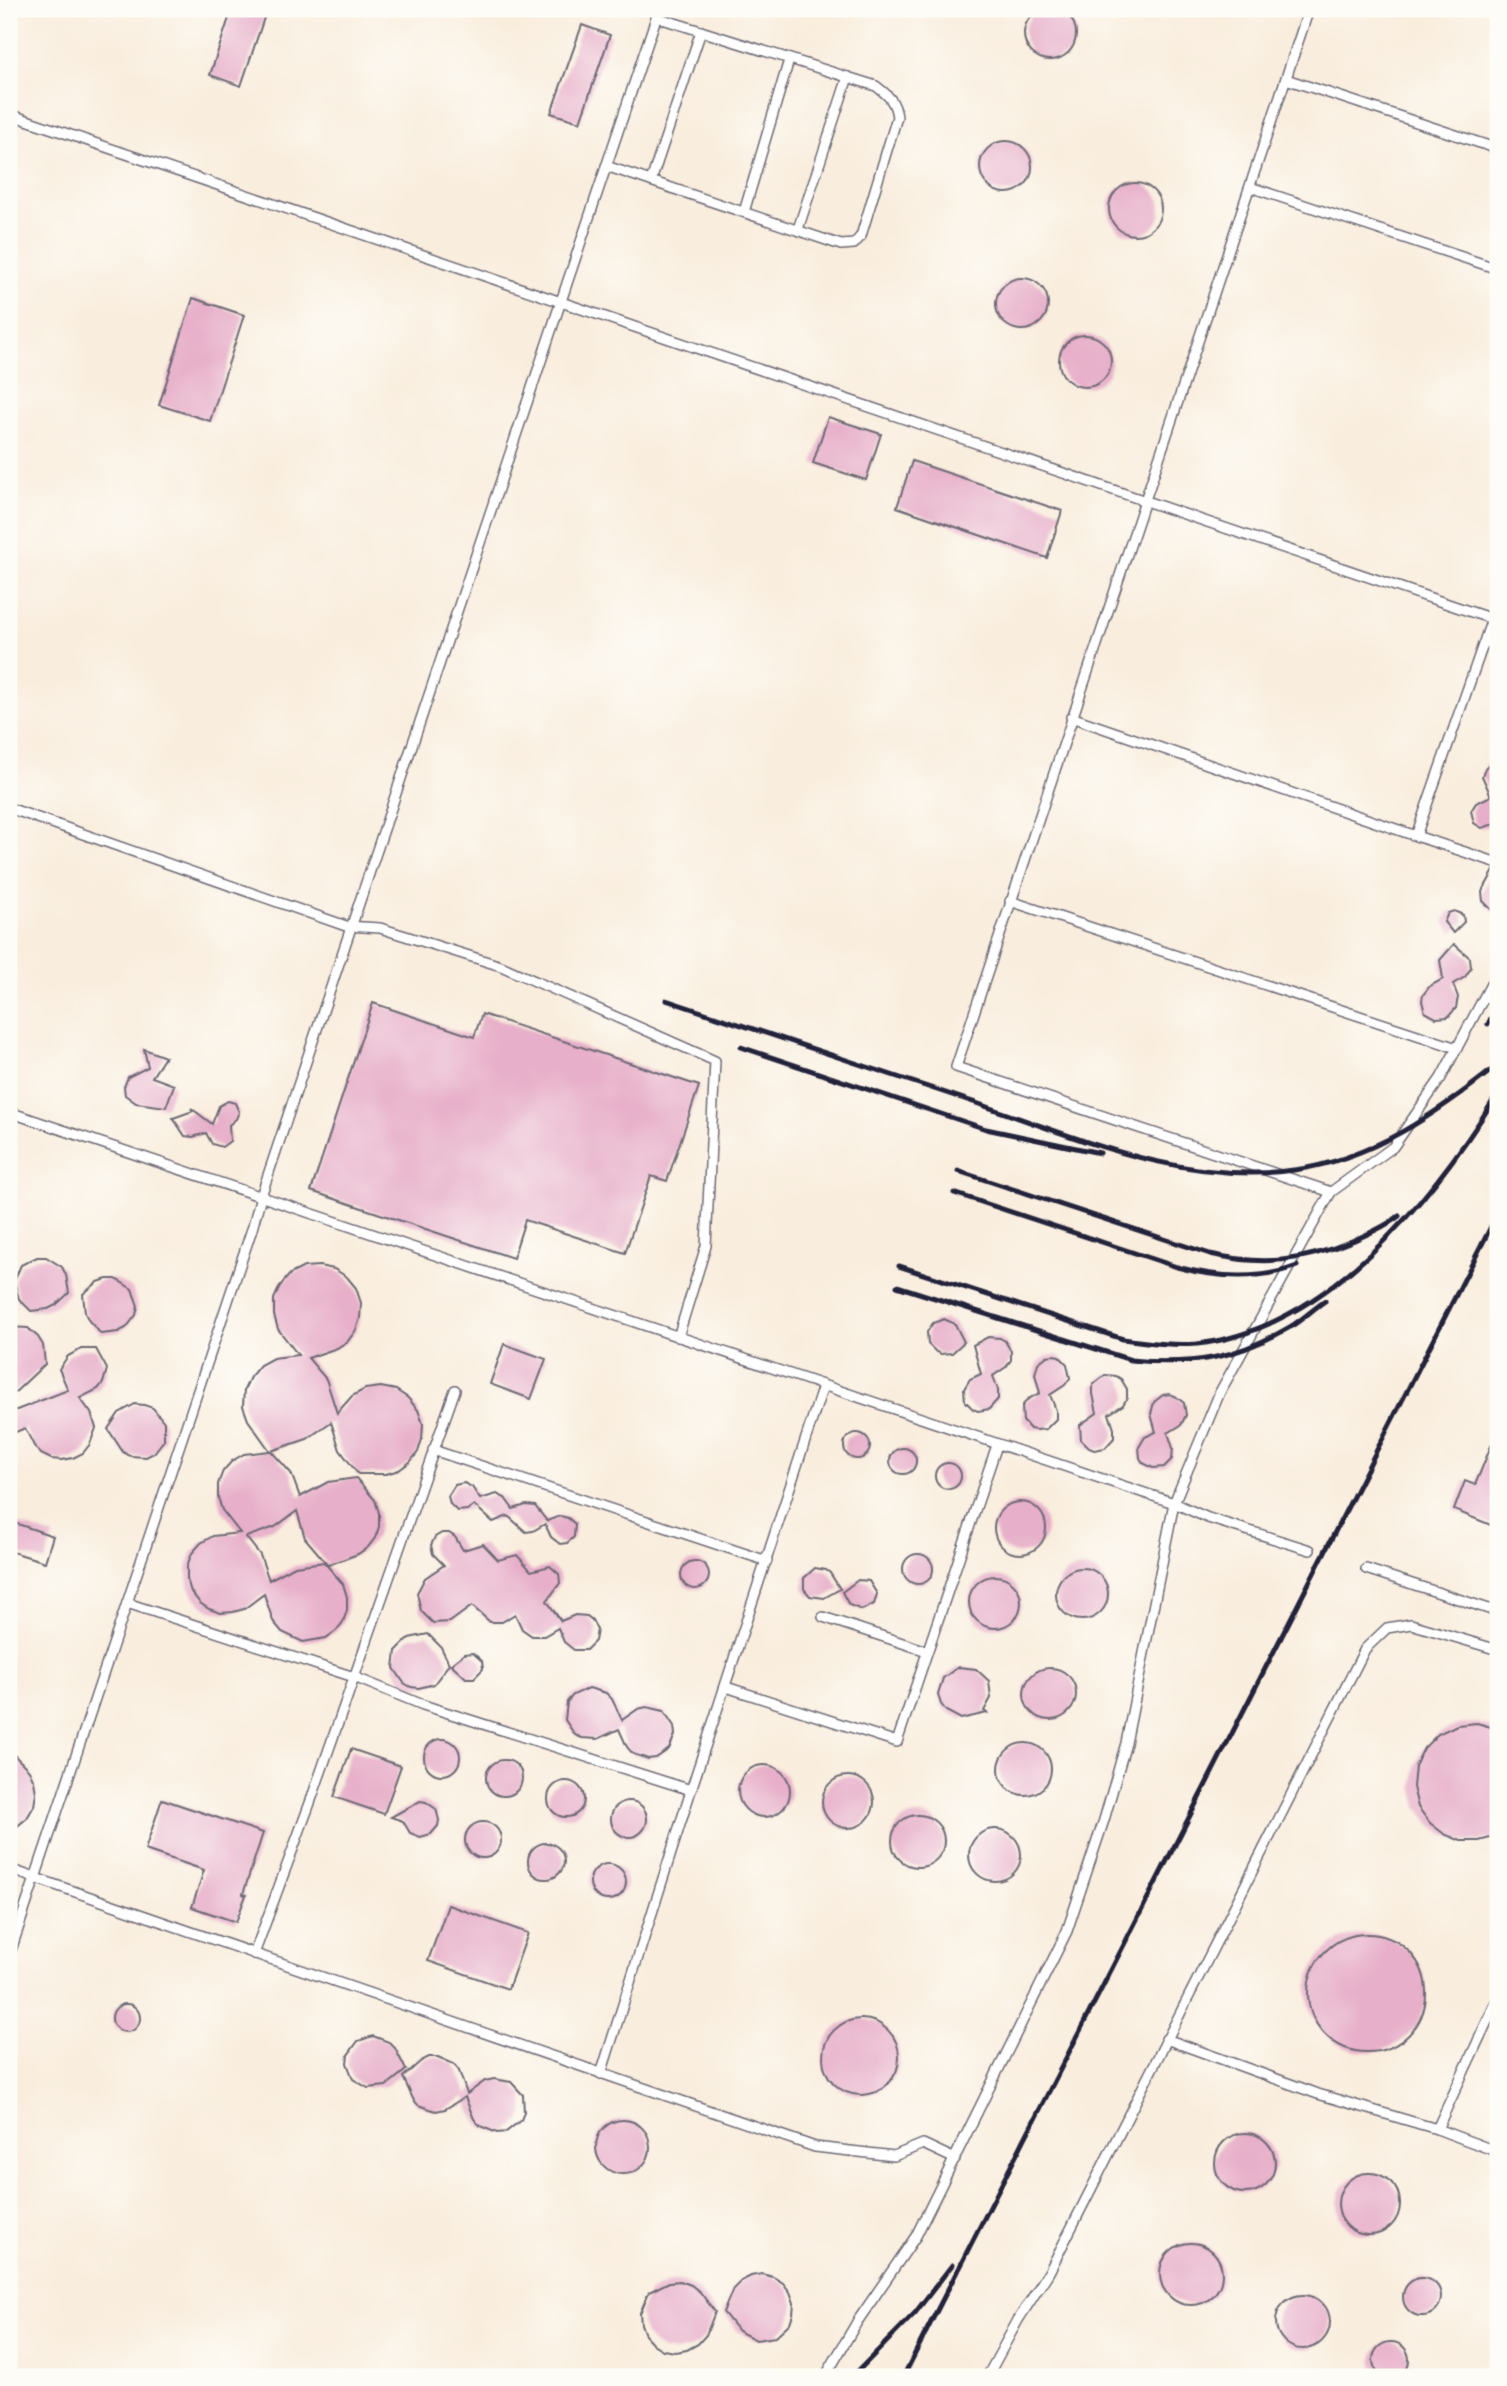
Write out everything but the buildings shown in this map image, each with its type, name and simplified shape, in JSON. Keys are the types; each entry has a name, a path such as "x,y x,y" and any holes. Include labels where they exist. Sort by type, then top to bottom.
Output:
{"lane":[{"path":"1309,9 956,1067 1331,1192"},
{"path":"9,1956 657,13 701,31 876,86 895,104 897,117 861,236 854,244 841,245 606,166"},
{"path":"651,181 701,31"},
{"path":"744,212 789,60"},
{"path":"798,229 848,77"},
{"path":"1286,79 1498,149"},
{"path":"9,114 1495,620 1416,836"},
{"path":"1250,187 1498,269"},
{"path":"1071,717 1498,863"},
{"path":"9,808 350,927 380,928 501,966 715,1062 706,1246 678,1337"},
{"path":"1010,901 1457,1048"},
{"path":"825,2377 857,2322 916,2236 1067,1931 1104,1821 1126,1742 1174,1503 1220,1392 1331,1192 1393,1147 1441,1078 1498,971"},
{"path":"9,1112 1174,1503 1208,1518 1310,1550"},
{"path":"601,2074 823,1386"},
{"path":"254,1954 455,1390"},
{"path":"726,1687 897,1742 997,1445"},
{"path":"433,1450 767,1561"},
{"path":"1366,1569 1498,1612"},
{"path":"127,1603 354,1677 423,1704 691,1790"},
{"path":"823,1617 928,1651"},
{"path":"987,2377 1017,2320 1049,2272 1365,1649 1387,1628 1411,1624 1498,1650"},
{"path":"9,1869 815,2147 894,2156 923,2144 955,2159"},
{"path":"1437,2129 1498,1998"},
{"path":"1166,2039 1318,2094 1437,2129 1498,2152"}],"railway":[{"path":"666,1000 1087,1142 1169,1164 1210,1171 1252,1173 1294,1170 1350,1156 1377,1145 1428,1116 1498,1065"},
{"path":"1488,1024 1498,1004"},
{"path":"741,1047 986,1129 1100,1153"},
{"path":"899,1266 1123,1339 1197,1344 1245,1333 1290,1313 1333,1286 1372,1252 1409,1215 1442,1174 1498,1093"},
{"path":"958,1171 1210,1254 1248,1260 1282,1260 1316,1254 1364,1236 1399,1216"},
{"path":"954,1193 1192,1271 1252,1276 1297,1266"},
{"path":"903,2377 1498,1213"},
{"path":"897,1286 1131,1360 1153,1362 1194,1361 1232,1353 1290,1327 1325,1301"},
{"path":"852,2377 915,2313 952,2265"}]}
